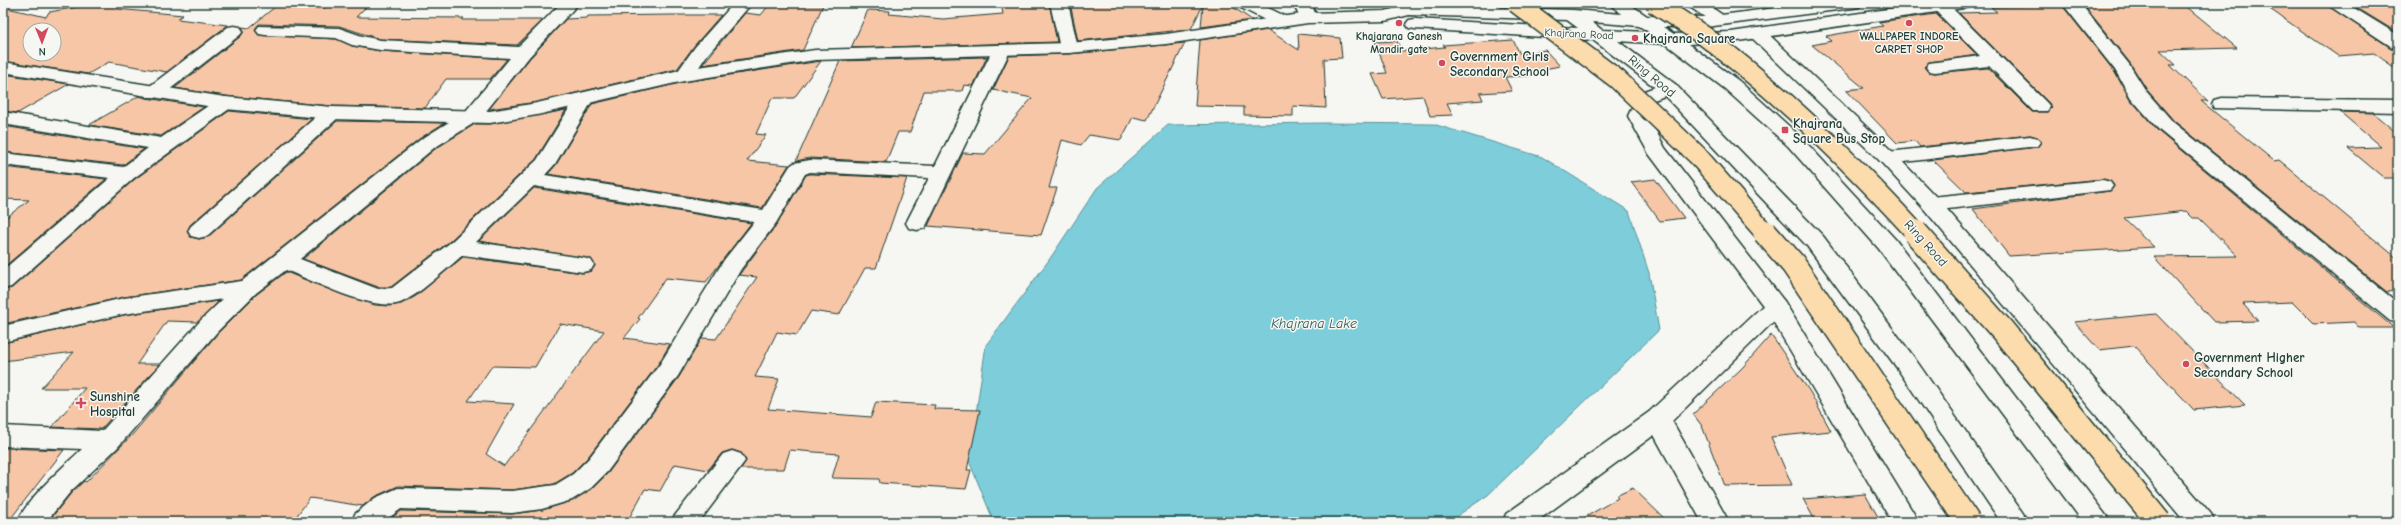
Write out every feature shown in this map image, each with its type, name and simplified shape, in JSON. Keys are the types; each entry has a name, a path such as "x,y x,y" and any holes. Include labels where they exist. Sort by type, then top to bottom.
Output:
{"main road":[{"name":"Ring Road","path":"1499,6 1617,79 1697,155 1788,259 1968,522"},
{"name":"Ring Road","path":"1649,12 1723,51 1800,115 1876,188 1962,283 2159,522"}],"street":[{"path":"30,522 62,484 108,441 209,326 248,288 284,261 427,144 472,116 523,53 570,3"},
{"path":"684,75 701,51 743,3"},
{"path":"1060,3 1069,48"},
{"path":"1245,3 1280,21"},
{"name":"Ring Road","path":"1556,3 1602,35 1668,88 1815,241 1905,362 2016,522"},
{"name":"Ring Road","path":"1617,3 1649,12 1671,39 1732,85 1795,142 1887,244 2098,522"},
{"path":"1693,3 1721,20"},
{"name":"Khajrana Road","path":"1385,16 1409,10 1499,6 1573,15 1649,12 1721,20 1853,3"},
{"name":"Khajrana Road","path":"1385,16 1412,24 1671,39 1731,37 1940,5 1964,3"},
{"path":"2071,3 2123,68 2138,94 2166,126 2398,315"},
{"path":"2334,3 2398,43"},
{"path":"1940,5 2040,108"},
{"path":"3,68 153,93 225,103 332,113 490,117 585,98 684,75 815,55 1069,48 1166,39 1280,21 1305,11 1385,16"},
{"path":"265,30 339,33 363,43 380,46 523,53"},
{"path":"153,93 234,31"},
{"path":"1757,33 1888,158 1931,204 2201,522"},
{"path":"917,222 940,172 1001,51"},
{"path":"1935,66 1994,60"},
{"path":"1668,88 1646,96 1638,116 1656,150 1776,306 1906,522"},
{"path":"284,261 368,295 385,298 400,293 459,246 545,164 585,98"},
{"path":"3,282 127,174 225,103"},
{"path":"2220,104 2398,106"},
{"path":"199,231 332,113"},
{"path":"3,118 165,145"},
{"path":"1888,158 2030,142"},
{"path":"3,159 127,174"},
{"path":"365,522 384,505 398,498 512,502 542,500 563,493 582,481 598,465 668,370 732,265 769,218 797,170 805,166 940,172"},
{"path":"529,180 769,218"},
{"path":"1931,204 2103,186"},
{"path":"459,246 583,265"},
{"path":"3,334 124,306 248,288"},
{"path":"1516,522 1658,419 1776,306"},
{"path":"1658,419 1716,522"},
{"path":"3,436 108,441"},
{"path":"683,522 732,461"}],"water":[{"name":"Khajrana Lake","path":"1325,123 1433,124 1542,157 1629,211 1649,273 1659,330 1488,495 1448,522 994,522 969,461 986,345 1049,260 1097,188 1168,125"}],"building":[{"path":"102,3 124,3 116,9 183,15 177,19 228,25 167,72 109,62 88,74 3,61 3,7 46,17 49,12"},
{"path":"330,3 370,3 356,17 464,18 462,20 543,20 517,45 380,39 339,26 259,24 255,29 259,35 336,39 352,46 380,51 507,59 490,79 446,79 425,108 332,106 225,96 175,88 241,36 244,31 242,27 249,28 276,6 325,8"},
{"path":"1001,3 1049,3 1057,42 851,48 868,10 890,11 889,14 943,19 1003,14"},
{"path":"1070,3 1227,3 1252,20 1201,27 1203,5 1191,29 1078,41"},
{"path":"2182,3 2237,48 2160,50 2176,65 2170,65 2208,101 2201,101 2274,161 2279,160 2398,259 2398,291 2387,292 2174,121 2147,90 2130,63 2083,4"},
{"path":"2261,3 2324,3 2391,48 2398,49 2398,70 2374,53 2338,56"},
{"path":"2349,3 2398,3 2398,33"},
{"path":"2061,4 2114,71 2130,99 2158,131 2394,328 2359,328 2354,322 2314,324 2292,302 2243,304 2258,321 2214,322 2154,257 2238,256 2199,218 2193,218 2186,211 2124,218 2154,247 2009,256 1973,209 2110,191 2114,185 2110,181 2103,179 1966,192 1933,160 2037,147 2041,141 2037,137 2030,135 1920,147 1915,141 1897,143 1846,90 1864,88 1812,45 1832,41 1826,36 1883,26 1878,22 1936,14 1977,55 1929,62 1924,67 1928,72 1935,73 1988,68 2032,112 2047,112 2052,107 2048,102 1959,13 1997,12 1991,7"},
{"path":"769,5 823,5 803,50 702,65 745,13 761,15"},
{"path":"721,15 694,46 677,69 537,102 489,109 530,58 566,19 587,18 588,16"},
{"path":"1268,30 1299,50 1298,34 1340,38 1342,58 1324,59 1326,108 1293,106 1293,116 1244,115 1244,107 1195,106 1200,40"},
{"path":"1513,40 1520,54 1545,50 1560,66 1528,72 1530,76 1505,77 1512,91 1480,93 1483,100 1447,103 1453,115 1430,116 1423,96 1383,99 1372,74 1387,73 1375,42 1397,41 1401,51 1445,47 1443,45"},
{"path":"1185,43 1147,120 1133,117 1121,140 1089,135 1081,145 1062,140 1049,188 1057,188 1041,235 928,226 963,153 985,154 1032,98 993,90 1009,56 1069,54"},
{"path":"987,57 973,86 964,85 962,91 924,91 910,132 898,132 886,162 810,158 796,161 840,61"},
{"path":"821,61 794,98 772,98 756,134 766,135 747,161 789,165 762,208 548,174 556,165 592,104 684,82"},
{"path":"3,74 69,84 18,113 3,111"},
{"path":"139,96 204,107 161,136 89,125"},
{"path":"566,110 536,159 450,241 391,287 378,287 303,259 435,149 475,124 490,124"},
{"path":"229,111 312,119 190,225 187,232 191,237 199,239 208,237 337,121 444,123 419,139 241,280 124,297 3,324 3,290 12,288 135,179"},
{"path":"2340,112 2373,113 2398,134 2398,178 2384,178 2348,148 2381,147"},
{"path":"3,126 144,149 123,165 3,152"},
{"path":"3,167 106,179 3,268 3,220 29,200 3,199"},
{"path":"806,175 907,178 876,268 865,268 839,315 811,311 797,335 777,332 755,377 779,379 768,409 871,417 876,402 935,405 934,409 980,410 967,470 971,470 966,489 880,483 879,479 832,478 839,454 790,450 784,469 741,469 746,460 741,453 732,450 722,453 708,470 675,464 660,491 645,489 627,522 386,522 401,511 512,514 542,510 572,501 592,489 608,473 679,377 702,338 716,339 757,277 739,275 777,224"},
{"path":"1655,179 1684,218 1660,221 1631,182"},
{"path":"534,188 751,223 706,282 666,278 638,318 640,319 624,338 670,344 659,363 588,457 572,473 554,484 512,490 398,486 374,497 363,506 310,498 292,522 48,522 72,492 84,481 86,482 132,435 218,333 257,294 286,272 343,295 375,305 389,306 401,304 416,296 463,257 583,273 591,271 595,266 591,259 479,241","holes":["560,324 604,331 504,466 486,454 514,404 468,401 492,366 535,367"]},
{"path":"219,301 198,322 167,321 137,364 160,364 101,429 52,427 85,388 41,388 74,352 3,361 3,343 124,315"},
{"path":"2156,314 2245,405 2194,410 2134,346 2099,350 2074,322"},
{"path":"1771,335 1810,392 1831,431 1771,437 1792,485 1725,486 1702,426 1693,414 1742,368"},
{"path":"3,448 64,450 8,522 3,522"},
{"path":"1633,488 1668,522 1577,522 1618,498 1616,496"},
{"path":"1865,494 1881,522 1816,522 1803,499"}],"place":[{"name":"Khajarana Ganesh Mandir gate","path":"1399,23"},
{"name":"WALLPAPER INDORE CARPET SHOP","path":"1909,23"},
{"name":"Khajrana Square","path":"1635,38"},
{"name":"Government Girls Secondary School","path":"1442,63"},
{"name":"Khajrana Square Bus Stop","path":"1785,130"},
{"name":"Government Higher Secondary School","path":"2186,364"},
{"name":"Sunshine Hospital","path":"81,403"}]}
